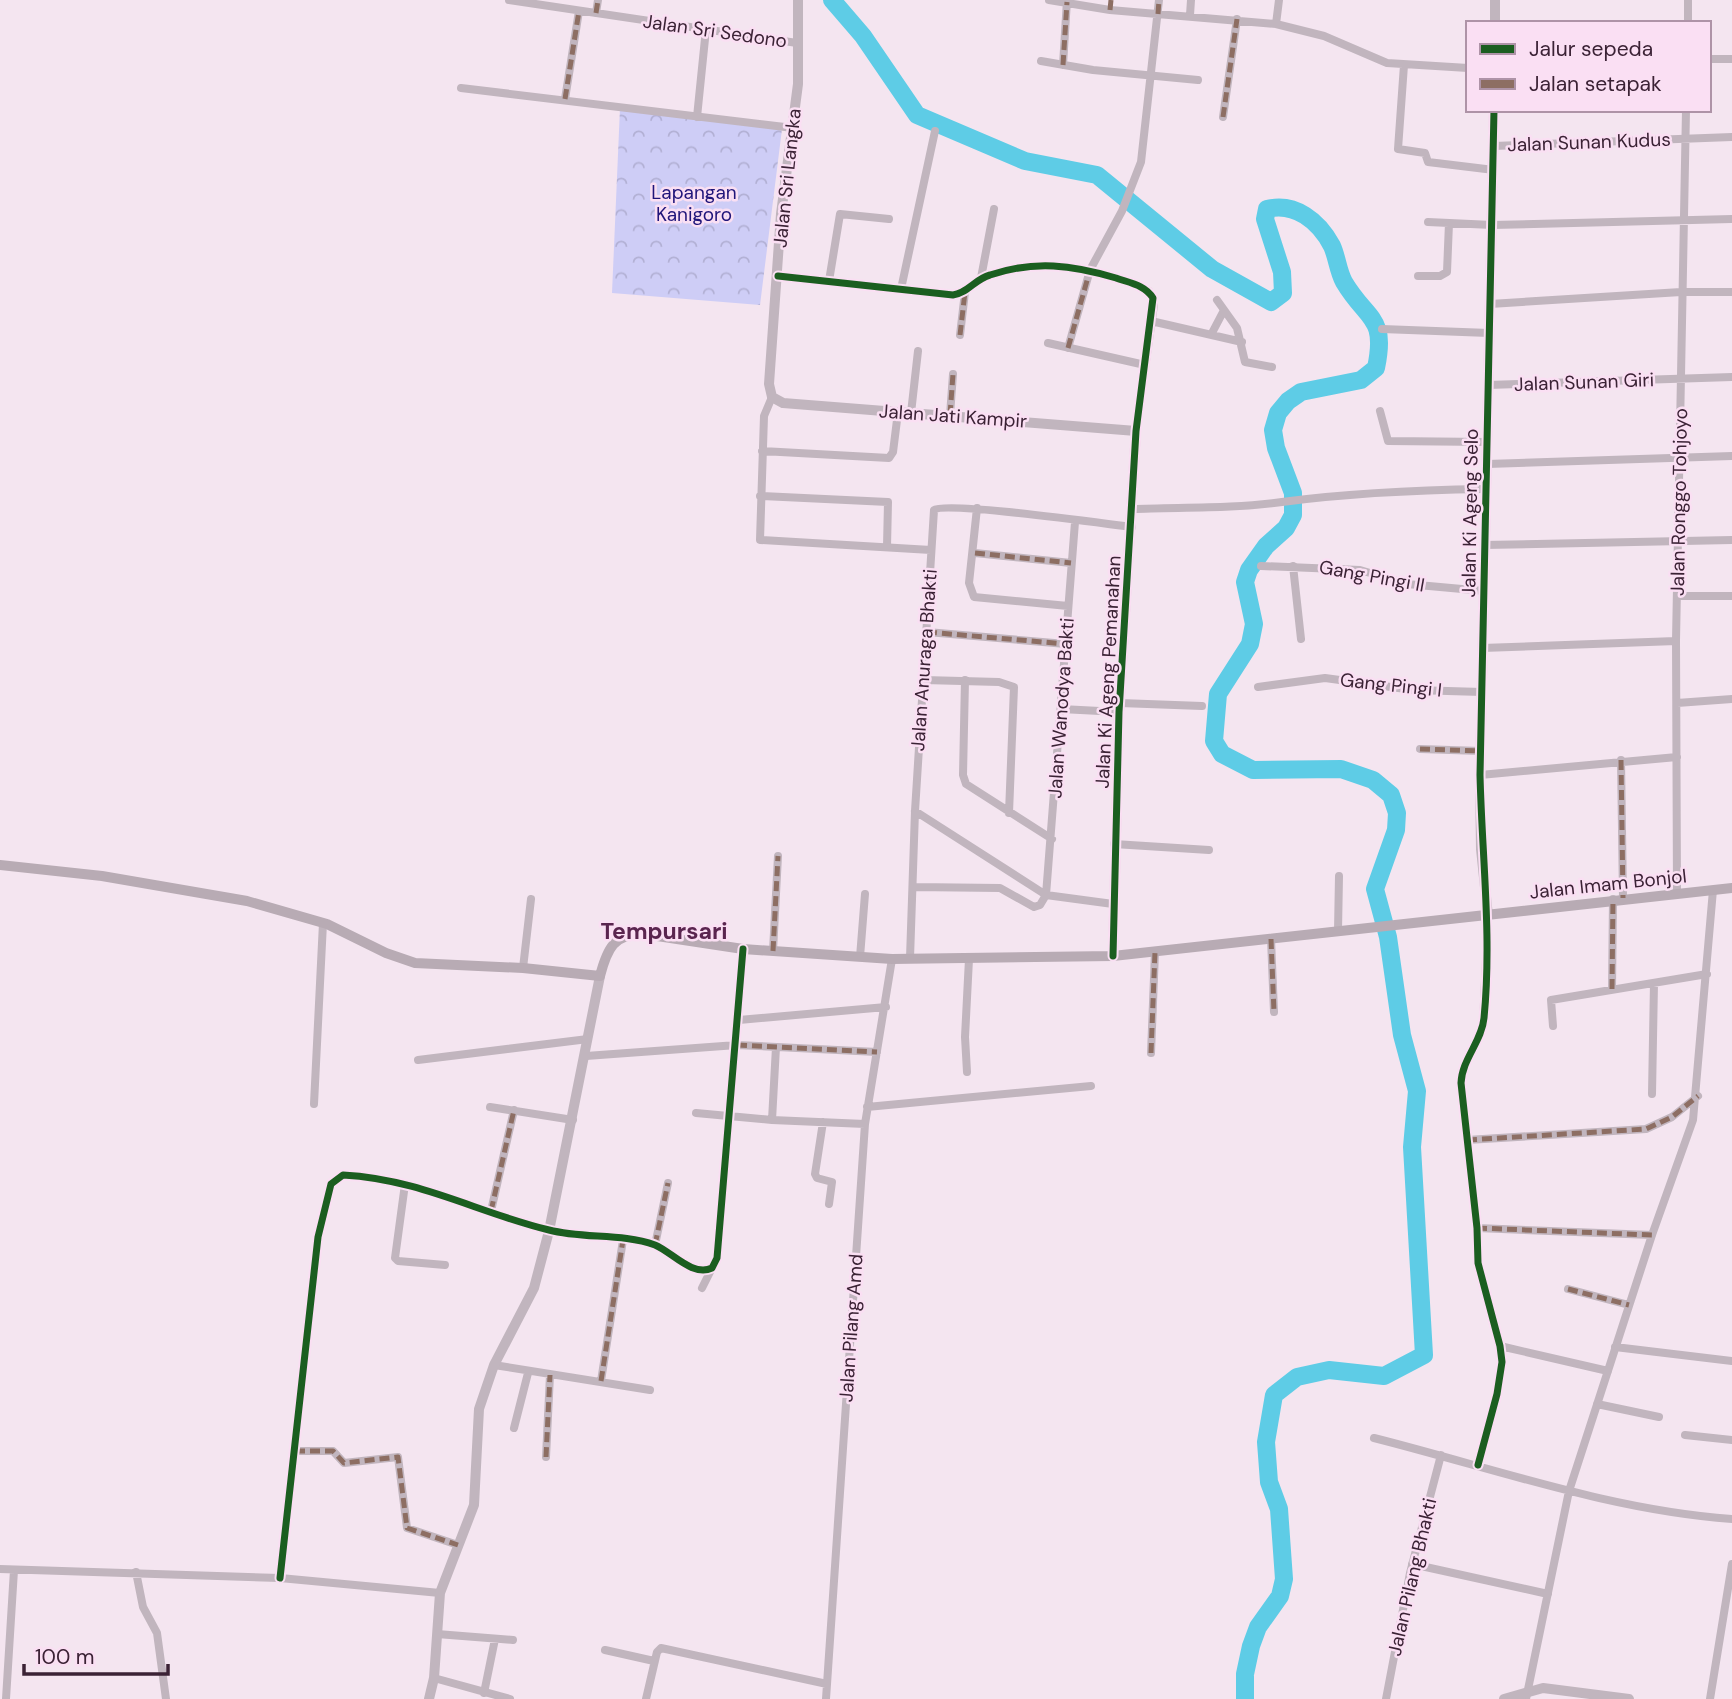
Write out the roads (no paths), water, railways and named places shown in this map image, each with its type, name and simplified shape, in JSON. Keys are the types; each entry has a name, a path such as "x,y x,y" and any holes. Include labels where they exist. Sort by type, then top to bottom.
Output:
{"main road":[{"path":"0,865 102,876 226,897 323,923 408,962 523,968 600,976"},
{"name":"Jalan Imam Bonjol","path":"600,976 610,946 628,934 743,949 892,959 1113,956 1618,898 1732,888"}],"street":[{"name":"Jalan Sri Sedono","path":"509,0 797,43"},
{"path":"596,13 598,0"},
{"name":"Jalan Sri Langka","path":"772,397 769,384 782,205 793,128 798,0"},
{"path":"1049,0 1110,5 1158,14 1276,24 1324,36 1376,60 1404,65 1466,68"},
{"path":"1068,348 1090,270 1132,190 1141,162 1159,0"},
{"path":"1190,15 1191,0"},
{"path":"1276,24 1279,0"},
{"path":"1495,0 1495,21"},
{"path":"1688,0 1688,21"},
{"path":"1063,65 1067,1"},
{"path":"565,99 579,11"},
{"path":"1223,117 1237,19"},
{"path":"697,117 706,29"},
{"path":"1711,59 1732,59"},
{"path":"1041,61 1152,77 1198,80"},
{"path":"1404,65 1398,149 1425,153 1428,162 1494,170"},
{"path":"461,88 793,128"},
{"name":"Jalan Ki Ageng Selo","path":"1488,915 1482,859 1480,751 1494,112"},
{"name":"Jalan Ronggo Tohjoyo","path":"1677,894 1676,641 1686,112"},
{"path":"901,289 935,131"},
{"name":"Jalan Sunan Kudus","path":"1494,146 1732,136"},
{"path":"981,278 994,209"},
{"path":"829,281 840,214 889,219"},
{"path":"1428,222 1492,225 1732,219"},
{"path":"1418,276 1440,276 1447,272 1449,223"},
{"path":"778,276 946,295 965,292 981,278 1038,264 1069,265 1149,291 1154,305 1136,431"},
{"path":"960,335 965,292"},
{"path":"1490,304 1681,292 1732,292"},
{"path":"1217,300 1223,312 1234,323 1242,342 1245,362 1272,367"},
{"path":"1212,333 1223,312"},
{"path":"1151,321 1242,342"},
{"path":"1382,329 1489,333"},
{"path":"1048,343 1145,365"},
{"path":"911,413 918,351"},
{"path":"950,415 953,374"},
{"name":"Jalan Sunan Giri","path":"1488,385 1732,377"},
{"path":"772,397 765,409 760,540 931,550"},
{"name":"Jalan Jati Kampir","path":"772,397 783,404 1136,431"},
{"path":"1380,411 1385,440 1487,442"},
{"path":"762,451 889,458 894,452 898,412"},
{"name":"Jalan Ki Ageng Pemanahan","path":"1113,956 1114,845 1120,707 1136,431"},
{"path":"1488,464 1732,456"},
{"path":"1132,509 1281,502 1308,496 1485,489"},
{"path":"760,496 886,501 889,504 887,547"},
{"name":"Jalan Anuraga Bhakti","path":"910,958 915,811 934,510 940,506 977,508"},
{"path":"1068,606 976,598 969,587 975,553 977,508 1132,527"},
{"name":"Jalan Wanodya Bakti","path":"1046,895 1075,522"},
{"path":"1484,545 1732,540"},
{"path":"975,553 1071,563"},
{"name":"Gang Pingi II","path":"1261,566 1360,570 1418,586 1483,591"},
{"path":"1293,566 1301,639"},
{"path":"1677,596 1732,596"},
{"path":"927,632 1066,644"},
{"path":"1482,648 1676,641"},
{"name":"Gang Pingi I","path":"1258,687 1325,678 1413,690 1482,692"},
{"path":"924,680 1007,683 1015,689 1009,813"},
{"path":"965,680 964,780 970,789 1052,839"},
{"path":"1677,703 1732,699"},
{"path":"1061,709 1202,706"},
{"path":"1420,749 1480,751"},
{"path":"1480,775 1621,760 1677,757"},
{"path":"1612,989 1618,898 1621,760"},
{"path":"915,811 1046,895 1113,904"},
{"path":"1114,845 1209,850"},
{"path":"773,951 778,856"},
{"path":"1338,931 1339,876"},
{"path":"913,887 1006,889 1034,907 1040,905 1046,895"},
{"path":"1528,1693 1569,1492 1651,1235 1693,1120 1698,1096 1713,890"},
{"path":"860,957 865,894"},
{"path":"523,968 531,899"},
{"path":"1478,1465 1502,1373 1500,1346 1480,1276 1461,1080 1483,1024 1488,915"},
{"path":"314,1104 323,923"},
{"path":"1271,939 1274,1012"},
{"path":"702,1288 717,1258 743,949"},
{"path":"1151,1053 1155,952"},
{"name":"Jalan Pilang Amd","path":"826,1699 865,1124 892,959"},
{"path":"967,1072 965,1037 969,959"},
{"path":"1553,1026 1551,1000 1707,974"},
{"path":"429,1699 434,1678 440,1592 474,1504 477,1475 476,1428 494,1365 528,1303 550,1231 600,976"},
{"path":"1651,1094 1654,983"},
{"path":"739,1020 886,1007"},
{"path":"418,1060 587,1039"},
{"path":"586,1056 737,1045 877,1052"},
{"path":"772,1120 776,1047"},
{"path":"867,1107 1091,1086"},
{"path":"1467,1140 1646,1129 1672,1118 1698,1096"},
{"path":"490,1107 573,1120"},
{"path":"491,1210 514,1110"},
{"path":"696,1114 728,1118 865,1124"},
{"path":"823,1122 815,1176 832,1182 830,1204"},
{"path":"280,1578 318,1237 328,1189 334,1180 343,1175 405,1184 444,1194 550,1231 655,1245 692,1267 702,1271 712,1268"},
{"path":"405,1184 395,1258 398,1261 445,1265"},
{"path":"655,1245 668,1184"},
{"path":"1477,1228 1651,1235"},
{"path":"601,1381 623,1240"},
{"path":"1568,1289 1629,1305"},
{"path":"1500,1346 1608,1371"},
{"path":"1615,1347 1732,1362"},
{"path":"494,1365 528,1373 601,1381 650,1390"},
{"path":"514,1428 528,1373"},
{"path":"546,1457 550,1375"},
{"path":"1597,1404 1659,1417"},
{"path":"1685,1435 1732,1440"},
{"path":"1374,1438 1569,1492 1674,1514 1732,1519"},
{"path":"295,1451 333,1451 344,1463 398,1457 407,1528 458,1545"},
{"name":"Jalan Pilang Bhakti","path":"1386,1699 1412,1564 1441,1455"},
{"path":"1412,1564 1548,1594"},
{"path":"1710,1699 1732,1564"},
{"path":"0,1569 280,1578 440,1592"},
{"path":"6,1699 13,1570"},
{"path":"136,1572 143,1607 157,1633 166,1699"},
{"path":"0,1622 11,1623"},
{"path":"437,1634 513,1640"},
{"path":"484,1693 495,1639"},
{"path":"646,1699 657,1651 664,1648 827,1684"},
{"path":"605,1650 654,1661"},
{"path":"434,1678 510,1699"},
{"path":"1504,1699 1548,1688 1629,1699"}],"waterway":[{"path":"832,0 863,36 917,115 1025,161 1097,175 1212,269 1271,302 1283,293 1282,272 1265,219 1267,209 1287,208 1305,216 1327,237 1344,282 1377,328 1379,351 1376,368 1361,380 1301,392 1288,401 1278,413 1273,430 1276,448 1293,493 1293,515 1286,528 1266,546 1249,570 1245,582 1254,624 1250,644 1218,694 1214,741 1222,754 1253,770 1341,769 1373,780 1391,795 1397,813 1396,830 1375,889 1388,937 1402,1035 1417,1091 1412,1147 1424,1355 1384,1376 1329,1370 1297,1377 1274,1395 1266,1442 1269,1482 1279,1509 1284,1579 1280,1596 1258,1627 1251,1646 1245,1674 1245,1699"}],"district":[{"name":"Tempursari","path":"664,931"}],"park label":[{"name":"Lapangan Kanigoro","path":"694,203"}]}
